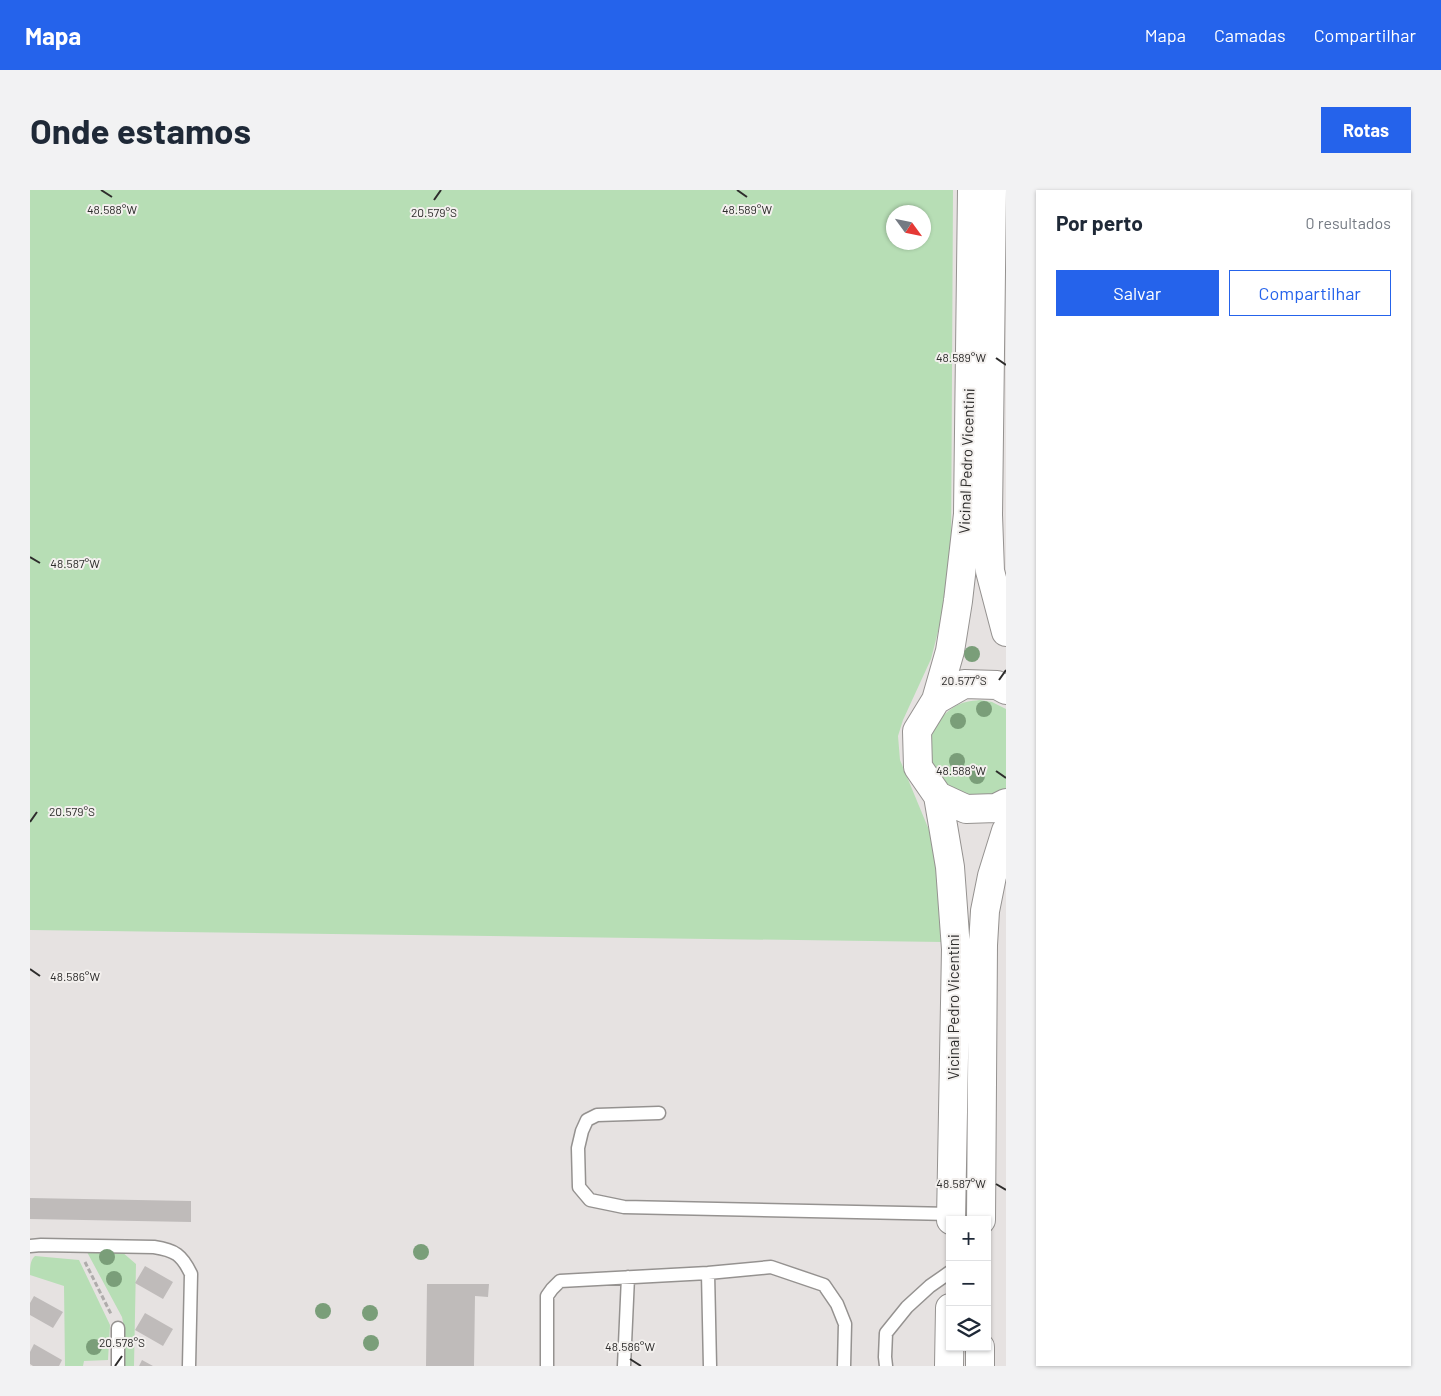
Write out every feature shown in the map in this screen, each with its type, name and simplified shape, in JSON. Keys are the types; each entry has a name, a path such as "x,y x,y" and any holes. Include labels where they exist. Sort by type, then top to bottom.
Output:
{"main road":[{"name":"Vicinal Pedro Vicentini","path":"936,700 950,651 968,514 972,190"},
{"name":"Vicinal Pedro Vicentini","path":"992,190 988,515 990,571 1006,632"},
{"path":"1006,690 997,685 964,684 936,700 917,731 918,767 938,796 966,809 996,808 1006,803"},
{"name":"Vicinal Pedro Vicentini","path":"938,796 950,867 956,948 951,1216"},
{"name":"Vicinal Pedro Vicentini","path":"981,1216 983,944 985,911 992,876 1006,831"},
{"path":"949,1351 949,1366"},
{"path":"980,1351 980,1366"}],"lane":[{"path":"659,1113 598,1115 587,1120 578,1148 578,1187 590,1200 624,1207 946,1217"},
{"path":"30,1246 154,1247 168,1249 178,1255 186,1263 191,1274 189,1366"},
{"path":"547,1366 547,1296 560,1282 708,1273 771,1267 824,1285 837,1304 845,1324 844,1366"},
{"path":"708,1273 710,1366"},
{"path":"886,1366 886,1333 918,1296 946,1275"},
{"path":"624,1366 628,1278"},
{"path":"118,1328 118,1366"}],"path":[{"path":"77,1246 118,1328"}],"green space":[{"path":"30,190 953,190 951,560 947,596 931,659 903,720 898,736 900,760 929,830 939,880 943,942 30,930"},
{"path":"980,700 992,702 1006,709 1006,788 990,795 973,796 957,791 945,783 936,771 931,758 930,744 934,730 941,718 957,705"},
{"path":"87,1252 122,1252 136,1264 134,1366 124,1366 124,1327 122,1317"},
{"path":"35,1256 79,1260 110,1325 108,1360 84,1361 83,1366 65,1366 64,1286 30,1275 31,1262"}],"building":[{"path":"30,1198 191,1201 191,1222 30,1219"},
{"path":"145,1266 173,1282 163,1299 135,1283"},
{"path":"427,1284 489,1284 488,1297 475,1296 474,1366 426,1366"},
{"path":"34,1296 63,1312 53,1328 30,1315 30,1303"},
{"path":"145,1313 173,1329 163,1346 135,1330"},
{"path":"34,1344 62,1360 59,1366 33,1366 30,1364 30,1352"},
{"path":"142,1360 153,1366 139,1366"}]}
